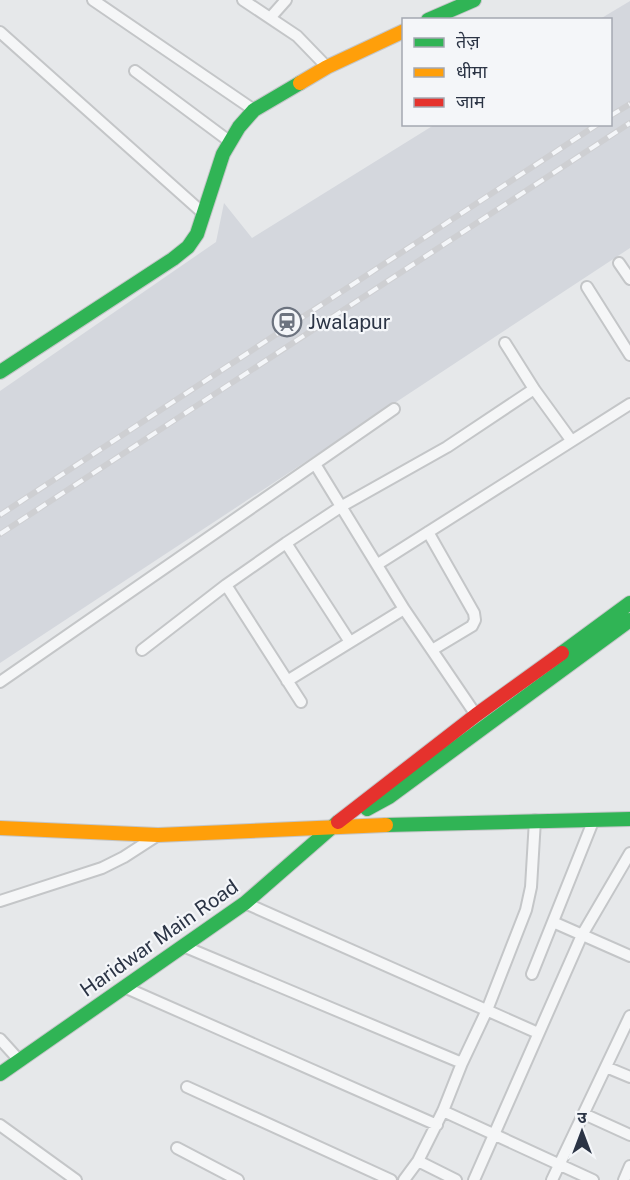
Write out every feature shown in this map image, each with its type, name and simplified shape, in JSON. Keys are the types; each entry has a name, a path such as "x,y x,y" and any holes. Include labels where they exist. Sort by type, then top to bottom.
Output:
{"main road":[{"path":"431,18 454,3 474,0"},
{"path":"0,372 188,247 197,234 229,141 254,110 327,67 402,32"},
{"name":"Haridwar Main Road","path":"0,1074 245,903 333,826 476,714 630,603"},
{"name":"Haridwar Main Road","path":"333,826 389,797 630,620"},
{"path":"0,828 158,835 333,826 630,819"}],"street":[{"path":"93,0 254,110"},
{"path":"243,0 308,46 327,67"},
{"path":"270,18 286,0"},
{"path":"0,32 204,214"},
{"path":"135,71 229,141"},
{"path":"619,263 630,279"},
{"path":"587,287 630,355"},
{"path":"504,343 571,440"},
{"path":"142,650 226,585 286,543 342,506 447,447 534,389"},
{"path":"378,564 630,404"},
{"path":"0,682 394,409"},
{"path":"315,464 404,609 476,714"},
{"path":"428,532 474,613 475,620 472,626 432,650"},
{"path":"286,543 350,642"},
{"path":"226,585 301,702"},
{"path":"287,681 404,609"},
{"path":"532,974 594,819"},
{"path":"404,1180 418,1161 437,1125 487,1010 526,910 531,886 535,820"},
{"path":"0,901 102,868 158,835"},
{"path":"474,1180 582,935 630,854"},
{"path":"245,903 538,1034"},
{"path":"553,922 630,956"},
{"path":"183,946 462,1064"},
{"path":"124,987 437,1125"},
{"path":"552,1180 630,1016"},
{"path":"0,1039 19,1060"},
{"path":"606,1066 630,1077"},
{"path":"187,1087 391,1180"},
{"path":"443,1111 593,1180"},
{"path":"584,1114 630,1135"},
{"path":"0,1125 76,1180"},
{"path":"177,1148 238,1180"},
{"path":"418,1161 456,1180"},
{"path":"624,1180 630,1166"}],"shaded area":[{"path":"630,1 630,248 0,663 0,391 216,242 224,203 252,238 432,126 612,126 612,18 602,18"}],"railway":[{"path":"612,115 630,104"},
{"path":"0,534 630,123"},
{"path":"0,515 595,126"}],"traffic: fast":[{"path":"433,18 474,0"},
{"path":"0,372 188,247 197,234 223,154 239,127 254,110 300,83"},
{"path":"562,653 630,603"},
{"path":"367,809 389,797 630,620"},
{"path":"386,825 630,819"},
{"path":"0,1074 245,903 338,822"}],"traffic: slow":[{"path":"300,83 327,67 402,32"},
{"path":"0,828 158,835 386,825"}],"traffic: jam":[{"path":"338,822 476,715 562,653"}],"place":[{"name":"Jwalapur","path":"287,322"}]}
